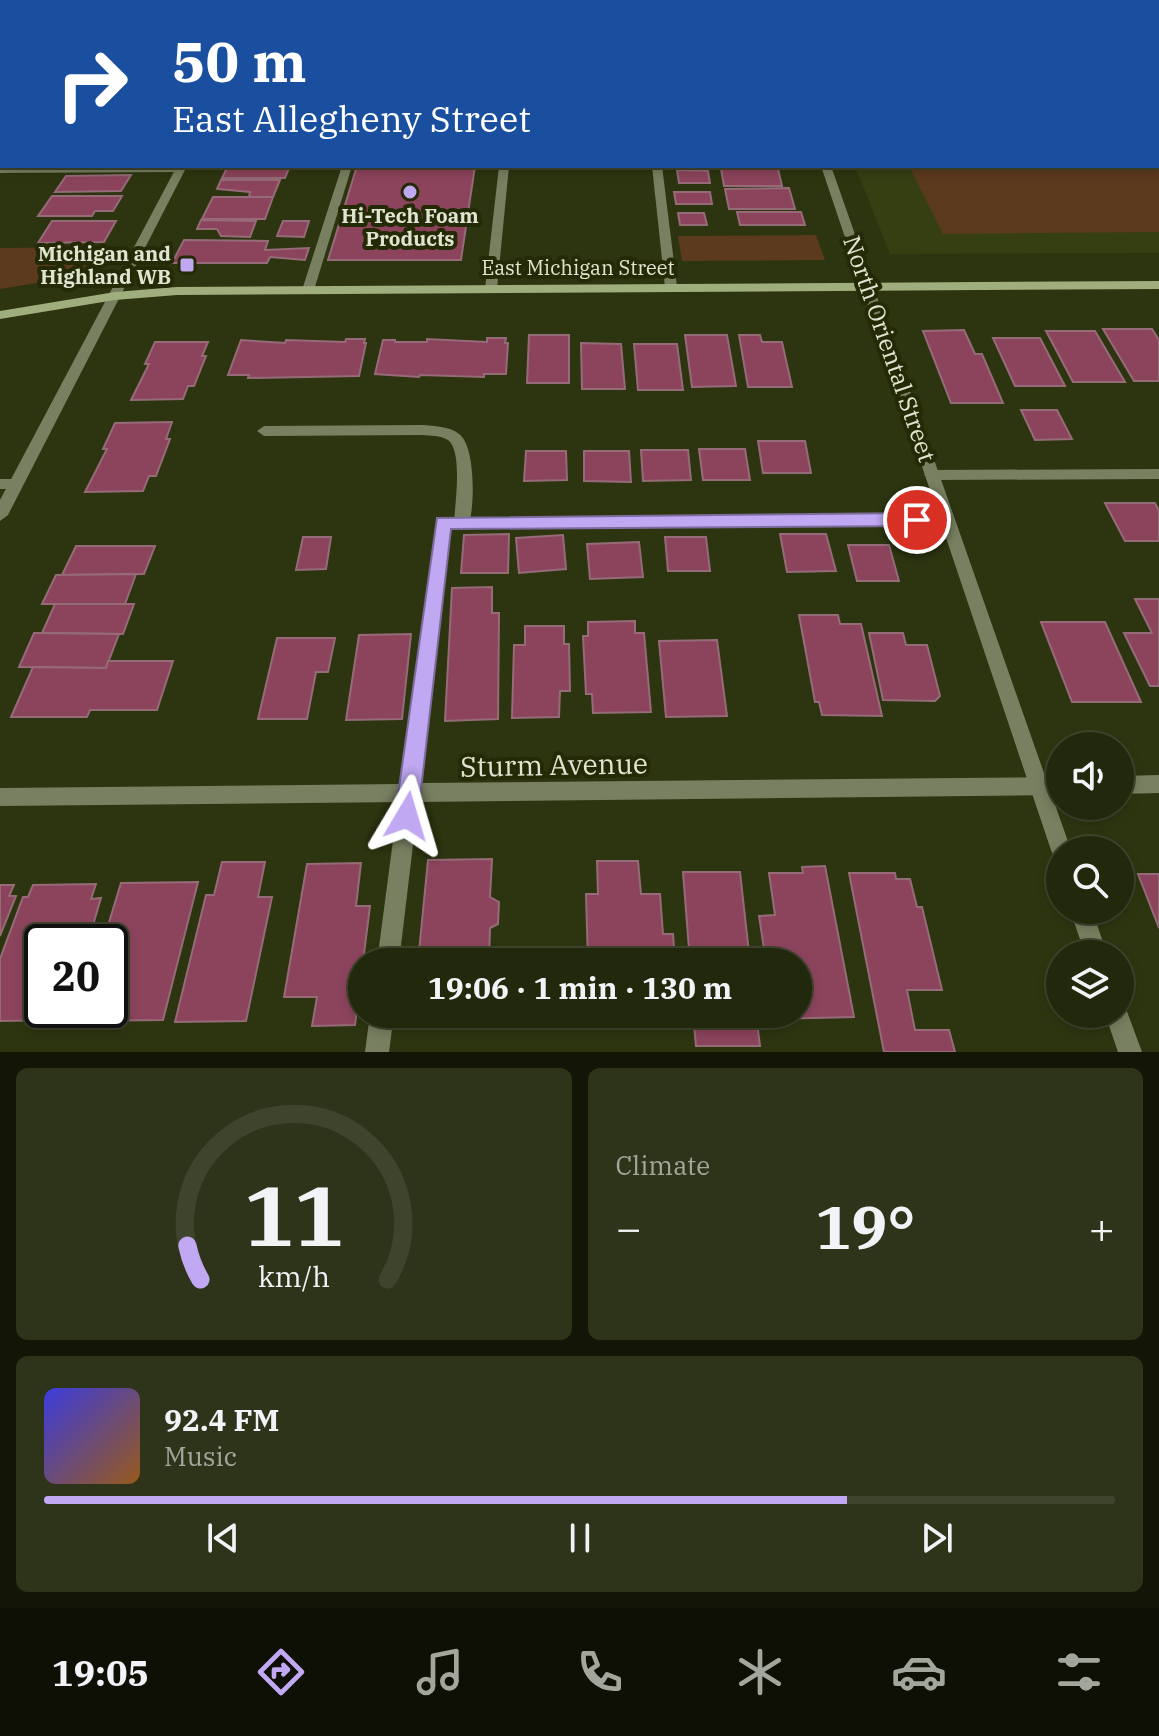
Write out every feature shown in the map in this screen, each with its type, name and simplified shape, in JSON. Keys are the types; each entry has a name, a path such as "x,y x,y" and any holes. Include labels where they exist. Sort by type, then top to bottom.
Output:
{"main road":[{"name":"East Michigan Street","path":"0,315 115,296 177,291 1159,285"}],"street":[{"path":"0,170 121,168"},
{"path":"0,515 8,484 115,296 180,168"},
{"path":"308,290 346,168"},
{"path":"491,289 504,168"},
{"path":"657,168 671,287"},
{"name":"North Oriental Street","path":"827,168 947,520 1046,776"},
{"path":"264,431 422,430 447,433 457,440 463,454 409,795 390,948"},
{"path":"932,475 1159,474"},
{"path":"453,523 947,520"},
{"path":"1134,785 1159,784"},
{"name":"Sturm Avenue","path":"0,797 1046,786"},
{"path":"377,1052 380,1028"},
{"path":"1122,1028 1130,1052"}],"shaded area":[{"path":"856,168 1159,168 1159,253 890,254"},
{"path":"910,168 1159,168 1159,232 943,234"},
{"path":"816,235 825,260 682,261 678,236"},
{"path":"107,247 86,275 0,289 0,248"}],"building":[{"path":"227,168 289,168 285,178 222,178"},
{"name":"Hi-Tech Foam Products","path":"356,168 475,168 461,260 328,260"},
{"path":"721,169 778,169 782,186 724,186"},
{"path":"677,170 708,171 710,183 679,183"},
{"path":"131,175 121,191 55,192 66,176"},
{"path":"221,180 280,180 273,197 249,197 250,192 217,189"},
{"path":"789,188 795,209 729,209 725,189"},
{"path":"674,192 710,192 712,204 676,204"},
{"path":"52,196 122,196 113,211 95,211 92,216 38,216"},
{"path":"213,197 273,197 265,219 202,219"},
{"path":"737,212 801,212 805,225 740,225"},
{"path":"678,213 704,213 707,225 680,225"},
{"path":"201,220 256,221 250,237 221,236 217,229 197,229"},
{"path":"52,221 116,221 104,242 38,243"},
{"path":"283,221 309,221 304,237 277,236"},
{"path":"184,240 268,241 265,250 309,248 305,260 270,257 267,263 172,263"},
{"path":"1103,329 1152,329 1159,340 1159,381 1134,381"},
{"path":"964,330 975,354 982,354 1003,403 951,403 923,331"},
{"path":"1046,331 1095,331 1125,382 1073,382"},
{"path":"529,335 569,335 569,383 527,383"},
{"path":"685,335 727,335 736,386 692,387"},
{"path":"739,335 760,335 762,342 782,342 792,387 748,387"},
{"path":"487,338 506,338 506,374 419,377 375,374 383,340 487,342"},
{"path":"993,338 1040,338 1065,386 1015,386"},
{"path":"346,339 365,339 359,376 248,378 249,375 228,375 241,340 285,343 286,340 345,342"},
{"path":"155,342 208,342 194,386 188,386 183,399 131,400 149,364 145,364"},
{"path":"581,343 621,344 625,389 582,389"},
{"path":"634,344 677,344 683,390 638,390"},
{"path":"1021,410 1057,410 1072,439 1035,440"},
{"path":"172,422 166,439 170,439 156,476 149,476 143,491 85,492 107,449 103,449 115,423"},
{"path":"758,441 805,441 811,473 763,473"},
{"path":"699,449 745,449 750,480 703,480"},
{"path":"641,450 688,450 691,480 643,481"},
{"path":"526,451 566,451 567,480 524,481"},
{"path":"584,451 629,451 631,482 584,481"},
{"path":"1105,503 1155,503 1159,511 1159,541 1125,541"},
{"path":"509,534 508,573 461,573 464,535"},
{"path":"780,534 826,534 836,571 787,572"},
{"path":"563,535 566,569 519,573 516,538"},
{"path":"303,537 331,537 326,569 296,570"},
{"path":"665,537 706,537 710,571 668,571"},
{"path":"639,542 643,577 590,579 587,544"},
{"path":"848,545 889,545 899,581 857,581"},
{"path":"76,546 155,546 144,574 62,575"},
{"path":"136,574 125,604 42,604 56,575"},
{"path":"492,587 492,613 499,613 498,719 445,721 452,588"},
{"path":"1135,599 1159,599 1159,686 1150,686 1124,633 1152,633"},
{"path":"55,604 134,604 123,634 42,633"},
{"path":"799,615 838,615 840,624 861,624 882,716 822,715 819,702 815,702"},
{"path":"635,621 635,633 644,633 651,712 593,713 592,694 586,694 583,636 588,636 588,622"},
{"path":"1041,622 1105,622 1141,702 1072,702"},
{"path":"525,626 564,626 564,644 569,644 570,691 560,691 559,717 512,718 514,645 525,645"},
{"path":"34,633 119,634 106,668 19,667"},
{"path":"869,633 903,633 906,645 927,645 940,696 935,701 883,700"},
{"path":"411,634 402,719 346,720 359,635"},
{"path":"277,638 335,638 328,672 316,672 307,719 258,719"},
{"path":"717,640 727,716 666,717 659,641"},
{"path":"108,661 173,661 157,710 90,710 87,717 11,717 33,667 106,668"},
{"path":"492,859 490,897 499,902 498,924 490,928 489,948 419,948 428,860"},
{"path":"597,861 638,861 641,894 660,894 663,934 673,934 674,948 588,948 586,894 598,894"},
{"path":"222,862 265,862 258,897 272,897 246,1021 175,1022 206,895 214,895"},
{"path":"361,863 356,906 370,906 365,948 348,948 348,1025 312,1026 317,997 284,997 307,864"},
{"path":"825,866 854,1017 812,1018 812,948 764,948 759,916 775,915 769,873 803,873 802,867"},
{"path":"683,872 740,872 748,948 689,948"},
{"path":"849,873 895,873 896,879 910,879 917,907 922,907 942,990 907,990 915,1030 949,1030 955,1052 884,1052"},
{"path":"1138,874 1159,874 1159,928"},
{"path":"198,882 163,1020 128,1020 128,924 108,924 121,883"},
{"path":"96,884 91,899 101,898 93,924 24,924 24,1021 0,1021 0,959 23,897 28,897 33,885"},
{"path":"0,885 14,885 9,896 16,896 0,936"},
{"path":"694,1028 758,1028 760,1046 696,1046"}],"place":[{"name":"Hi-Tech Foam Products","path":"410,192"},
{"name":"Michigan and Highland WB","path":"187,265"}],"route":[{"path":"407,816 443,523 917,520"}]}
